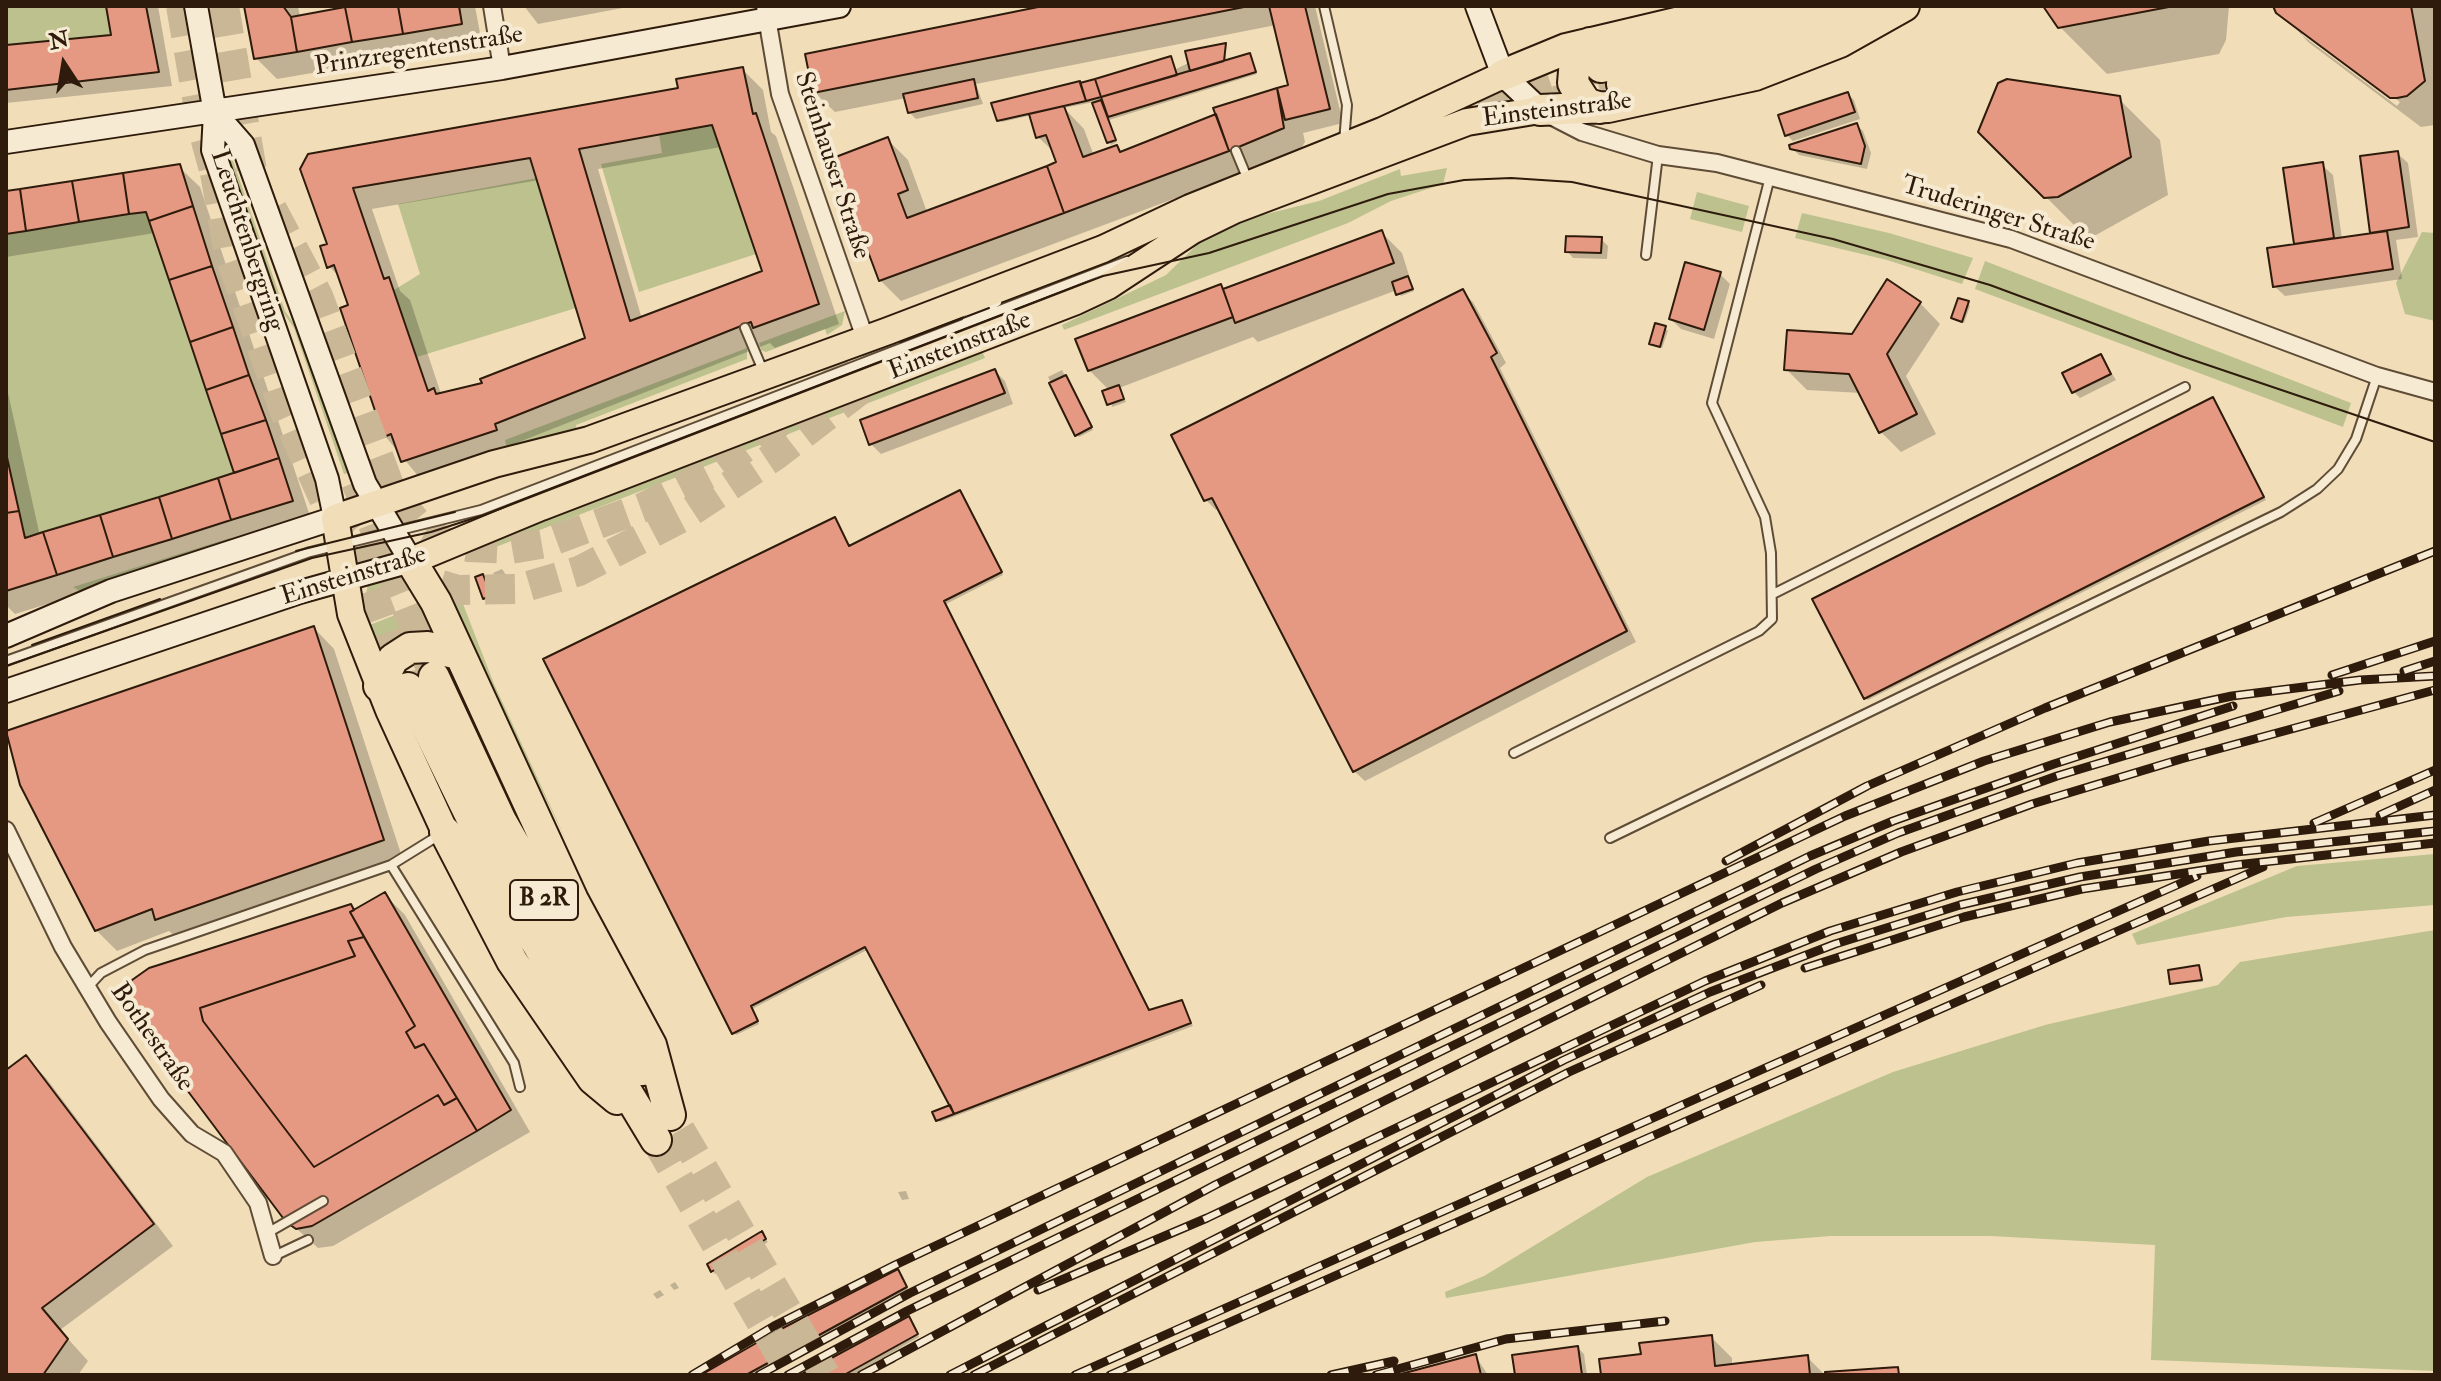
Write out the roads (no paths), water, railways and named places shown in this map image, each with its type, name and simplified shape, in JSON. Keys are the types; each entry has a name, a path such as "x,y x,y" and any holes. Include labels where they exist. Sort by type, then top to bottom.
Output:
{"highway":[{"name":"Einsteinstraße","path":"1540,110 1600,76 1748,6"},
{"path":"1600,76 1707,43 1810,6"},
{"path":"1600,76 1754,53 1811,32 1861,6"},
{"name":"Einsteinstraße","path":"1503,75 1600,76 1709,87 1778,67 1840,42 1904,6"},
{"path":"411,561 436,602 573,900 651,1045 662,1126"},
{"path":"407,684 393,659 410,648 428,647 458,654"},
{"name":"B 2R","path":"407,684 515,907 662,1126"},
{"name":"B 2R","path":"445,832 521,974 593,1079 662,1126"}],"main road":[{"path":"196,6 215,113"},
{"name":"Prinzregentenstraße","path":"6,142 502,68 765,13 839,6"},
{"path":"1477,6 1503,75 1540,110"},
{"name":"Einsteinstraße","path":"6,636 111,591 337,531 377,505 494,464 589,440 1052,268 1343,147 1503,75"},
{"name":"Einsteinstraße","path":"6,691 344,579 411,561 541,507 989,336 1108,286 1223,214 1436,133 1496,115 1540,110"},
{"name":"Leuchtenbergring","path":"215,113 243,145 336,407 377,505 411,561"},
{"name":"Leuchtenbergring","path":"215,113 213,150 327,479 351,614 407,684 445,832"}],"street":[{"path":"492,6 502,68"},
{"name":"Steinhauser Straße","path":"765,13 780,94 865,338"},
{"name":"Truderinger Straße","path":"1540,110 1582,132 1658,155 1696,159 1770,176 2011,239 2377,376 2435,392"},
{"name":"Bothestraße","path":"6,830 87,988 161,1099 192,1134 224,1153 258,1203 269,1232 273,1256"}],"lane":[{"path":"1324,6 1347,105 1343,147"},
{"path":"1236,151 1250,184"},
{"path":"1646,255 1658,155"},
{"path":"1514,753 1759,631 1772,619 1773,594 1765,517 1712,403 1757,238 1770,176"},
{"path":"6,661 337,531 394,532 481,510 1174,242"},
{"path":"945,332 1052,268"},
{"path":"745,328 765,374"},
{"path":"945,332 965,330 989,336"},
{"path":"1610,838 2281,512 2317,489 2338,469 2356,439 2377,376"},
{"path":"1773,594 2185,387"},
{"path":"87,988 101,973 145,950 391,865 445,832"},
{"path":"391,865 514,1063 520,1087"},
{"path":"269,1232 323,1201"},
{"path":"273,1256 308,1240"}],"tunnel":[{"path":"181,6 202,126 214,170"},
{"path":"224,6 252,171"},
{"path":"1437,122 1596,68"},
{"path":"1556,101 1608,87"},
{"path":"215,173 229,253 285,412 324,499 348,534 380,561 402,573 458,590 518,589 579,571 681,518 776,455 886,370 952,333 1022,306"},
{"path":"272,209 318,296 392,493 424,531 445,542 469,547 511,549 546,543 644,507 712,472 874,352 920,326"},
{"path":"356,482 432,671"},
{"path":"356,548 408,688"},
{"path":"680,1130 825,1375"},
{"path":"656,1140 792,1375"}],"tram line":[{"path":"6,666 312,558 431,532 484,515 1103,276 1209,253 1388,194 1464,180 1511,178 1572,182 1833,239 1990,285 2181,356 2435,442"},
{"path":"900,342 989,308"},
{"path":"296,551 455,512"},
{"path":"32,645 160,599"}],"railway":[{"path":"1726,861 1867,786 2045,708 2435,551"},
{"path":"2332,675 2435,641"},
{"path":"2404,671 2435,661"},
{"path":"692,1375 774,1326 895,1265 1845,816 1984,761 2110,722 2232,696 2360,680 2435,676"},
{"path":"885,1362 1215,1185 1782,903 1901,852 2032,804 2181,759 2435,690"},
{"path":"788,1375 907,1311 1816,869 1898,833 2057,776 2339,691"},
{"path":"759,1375 910,1293 1810,856 1893,821 2054,764 2233,706"},
{"path":"2314,823 2435,770"},
{"path":"2380,815 2435,790"},
{"path":"1038,1290 1207,1218 1705,981 1830,931 1957,892 2077,863 2209,841 2435,815"},
{"path":"950,1375 1564,1060 1710,992 1835,944 1960,905 2080,877 2236,852 2435,831"},
{"path":"1805,968 1964,917 2082,889 2236,865 2435,843"},
{"path":"1110,1375 2263,867"},
{"path":"1075,1375 2197,876"},
{"path":"974,1375 1569,1072 1761,985"},
{"path":"1376,1375 1506,1339 1665,1321"},
{"path":"861,1375 893,1358"},
{"path":"1331,1375 1394,1361"}]}
